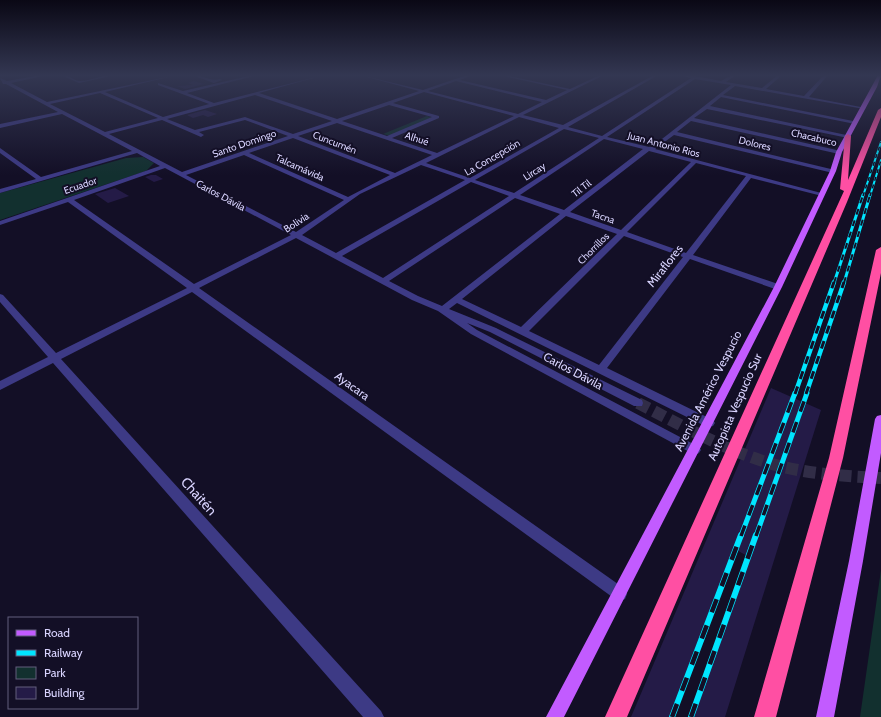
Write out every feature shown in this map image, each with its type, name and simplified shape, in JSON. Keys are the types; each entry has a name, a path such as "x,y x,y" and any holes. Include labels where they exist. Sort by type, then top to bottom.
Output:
{"highway":[{"name":"Autopista Vespucio Sur","path":"616,717 843,202 881,110"},
{"path":"843,202 848,136"},
{"path":"765,717 836,458 881,250"}],"main road":[{"name":"Avenida Américo Vespucio","path":"555,717 709,423 778,287 833,171 840,152 864,108"},
{"path":"825,717 856,561 881,419"}],"street":[{"name":"Carlos Dávila","path":"57,108 384,281 442,310 493,330 638,404"},
{"path":"140,108 202,135 252,120"},
{"path":"105,134 197,108"},
{"name":"Alhué","path":"300,108 438,154"},
{"name":"Santo Domingo","path":"183,174 373,108"},
{"path":"387,138 438,117 406,108"},
{"name":"Juan Antonio Ríos","path":"493,108 822,194"},
{"name":"Bolivia","path":"0,386 297,235 348,199 533,108"},
{"name":"La Concepción","path":"336,256 597,108"},
{"name":"Lircay","path":"384,281 515,196 645,108"},
{"name":"Til Til","path":"442,310 644,151 673,133 704,108"},
{"path":"713,108 848,136"},
{"path":"785,108 856,122"},
{"path":"0,126 63,112"},
{"path":"399,126 428,115"},
{"name":"Cuncumén","path":"195,132 245,118 396,175"},
{"name":"Chacabuco","path":"690,119 840,152"},
{"path":"378,134 385,132"},
{"name":"Dolores","path":"673,133 833,171"},
{"path":"0,150 40,179"},
{"name":"Ecuador","path":"0,191 139,151"},
{"name":"Talcamávida","path":"244,153 348,199"},
{"name":"Chorrillos","path":"522,332 695,161"},
{"name":"Tacna","path":"421,163 778,287"},
{"name":"Ecuador","path":"0,223 166,166"},
{"name":"Miraflores","path":"600,370 750,175"},
{"name":"Ayacara","path":"69,199 620,594"},
{"name":"Chaitén","path":"0,297 375,717"},
{"name":"Carlos Dávila","path":"456,300 709,423"},
{"name":"Carlos Dávila","path":"442,310 474,332 694,450"}],"green space":[{"path":"427,116 433,118 390,136 383,134"},
{"path":"143,157 154,163 146,171 0,220 0,193 126,158"},
{"path":"881,570 881,717 860,717"}],"building":[{"path":"205,110 217,114 208,117 203,115 193,118 187,115"},
{"path":"156,175 163,179 154,182 145,177"},
{"path":"115,188 129,196 108,203 95,194"},
{"path":"771,388 821,410 725,717 693,717 749,557 733,548 669,717 631,717"}],"tunnel":[{"path":"638,403 737,452 772,464 812,472 881,478"}],"railway":[{"path":"863,196 881,142"},
{"path":"870,196 881,160"},
{"path":"834,283 863,195"},
{"path":"844,283 870,195"},
{"path":"795,394 834,282"},
{"path":"806,394 844,282"},
{"path":"741,536 795,393"},
{"path":"756,536 807,393"},
{"path":"672,717 741,535"},
{"path":"691,717 756,535"}]}
